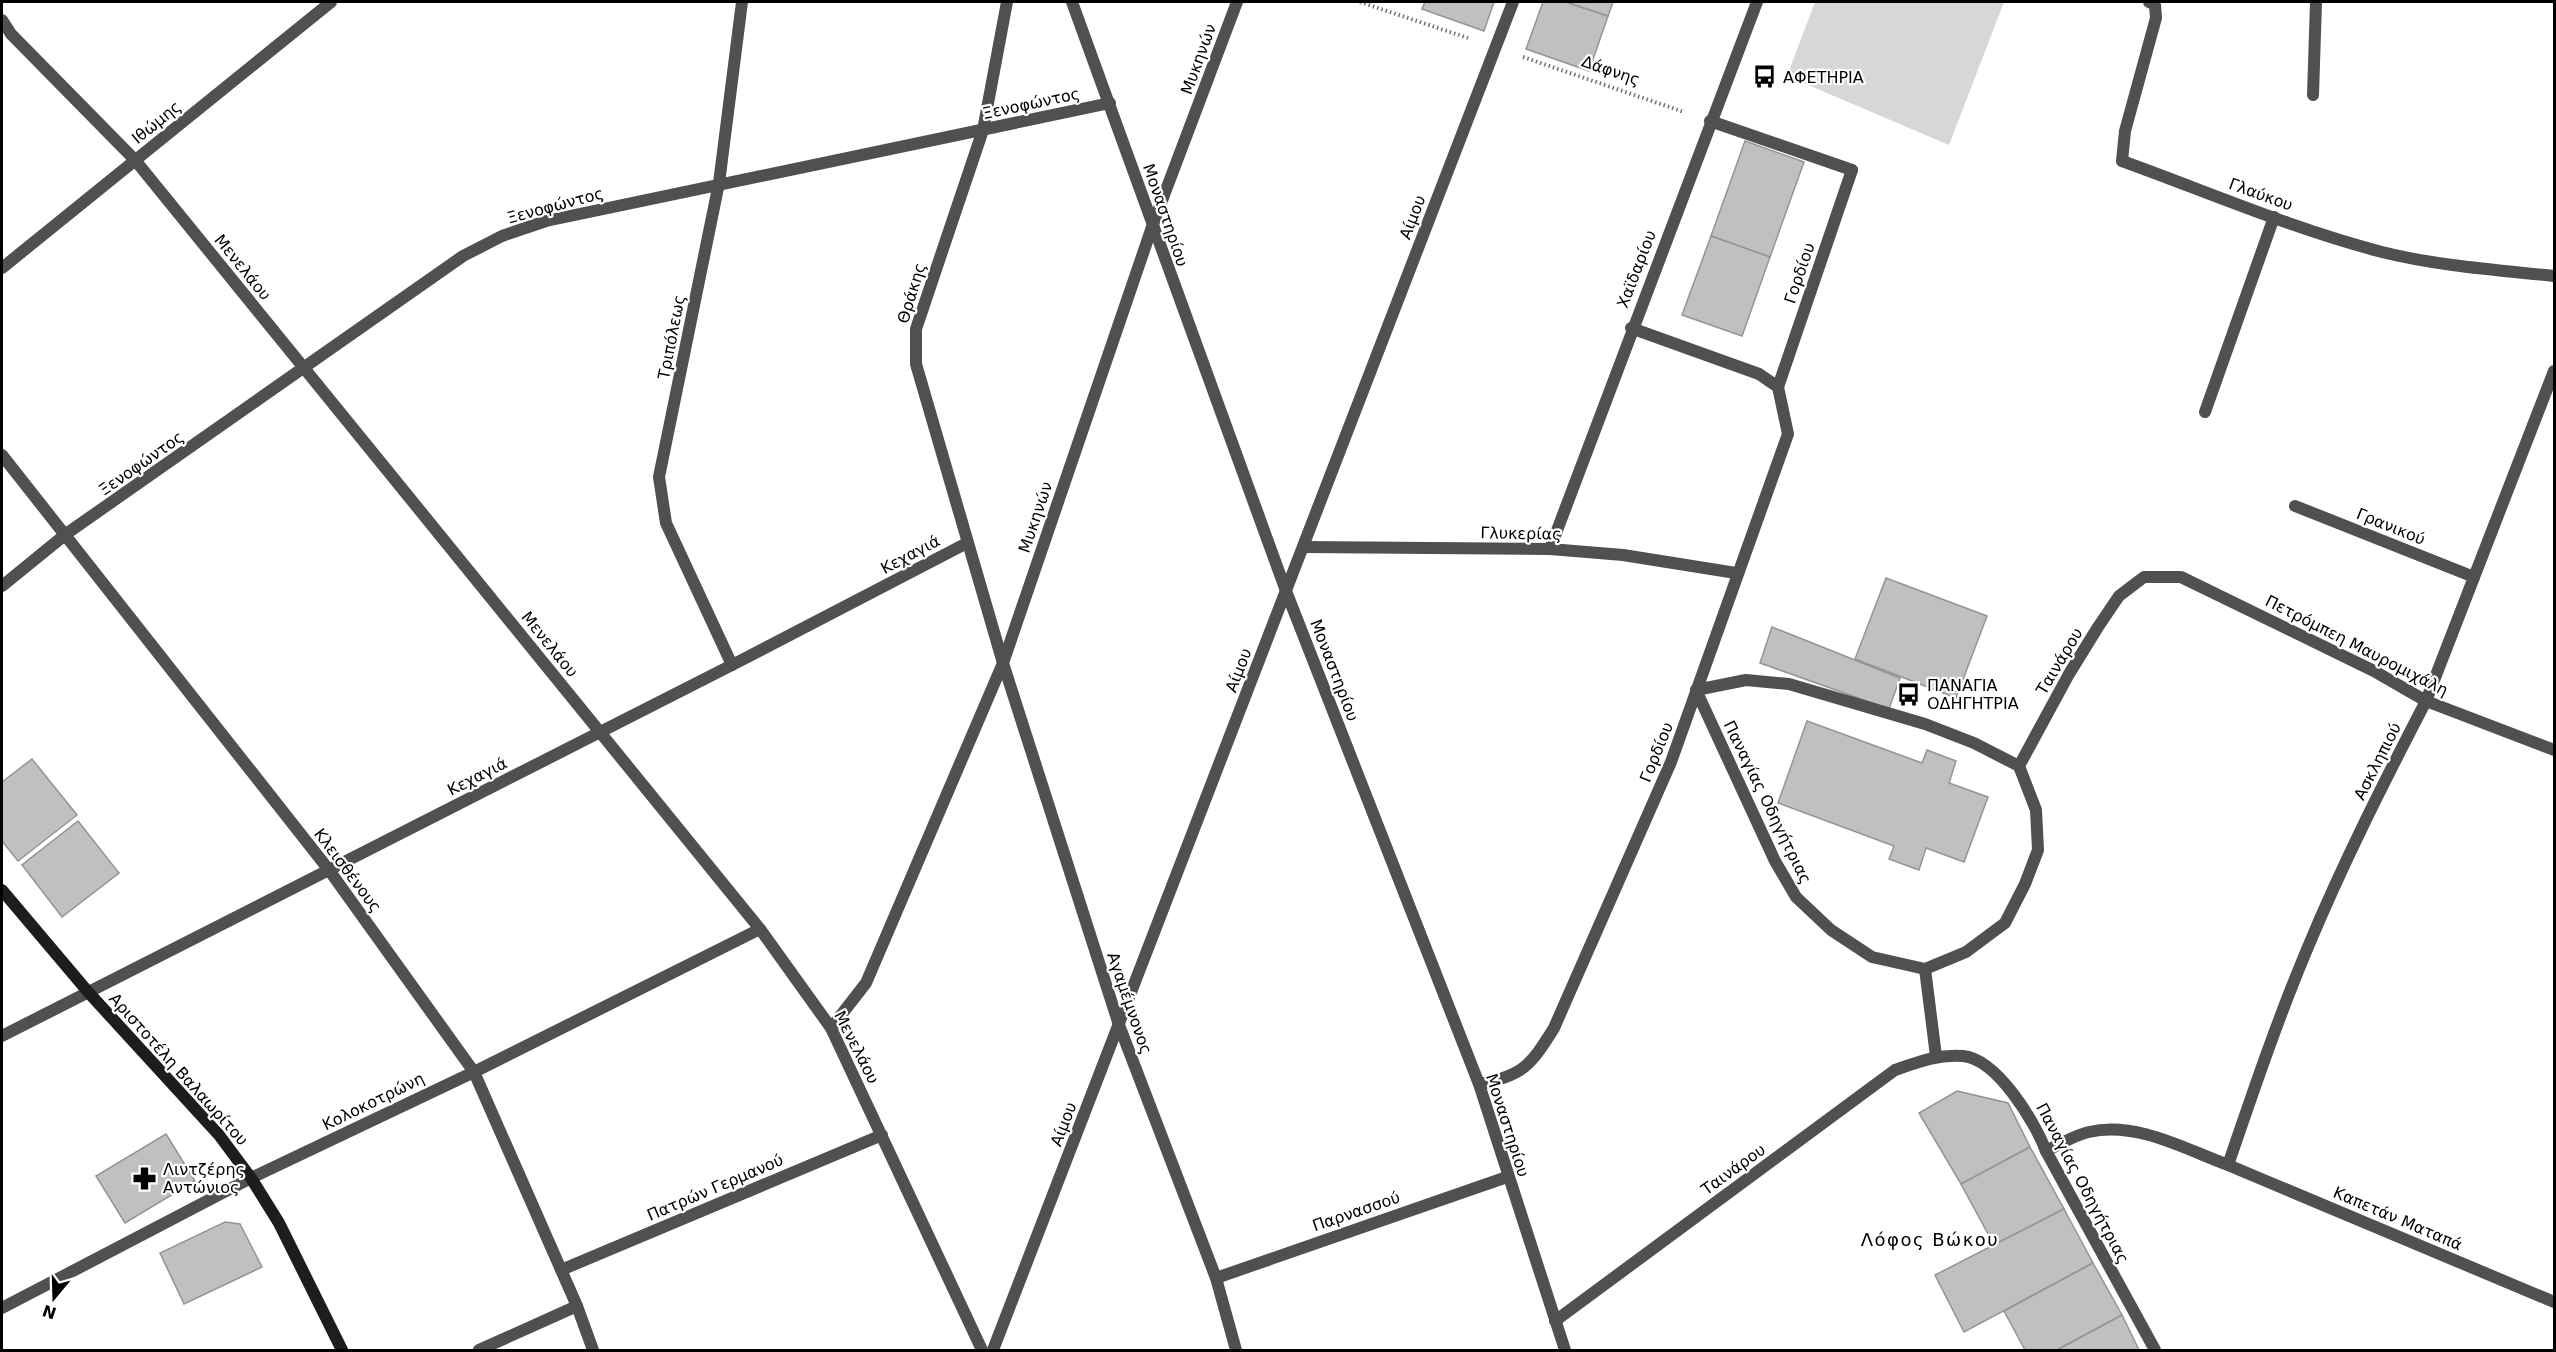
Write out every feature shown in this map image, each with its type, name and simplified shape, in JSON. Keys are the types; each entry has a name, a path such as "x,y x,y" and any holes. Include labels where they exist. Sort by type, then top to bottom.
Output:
{"street":[{"name":"Ιθώμης","path":"2,268 331,2"},
{"name":"Τριπόλεως","path":"732,665 666,523 659,477 719,183 742,2"},
{"name":"Θράκης","path":"1003,663 916,363 916,329 983,130 1007,2"},
{"name":"Μοναστηρίου","path":"1072,2 1286,591 1479,1084 1565,1350"},
{"name":"Μυκηνών","path":"831,1028 866,983 1003,663 1152,227 1237,2"},
{"name":"Αίμου","path":"993,1350 1513,2"},
{"name":"Χαϊδαρίου","path":"1550,549 1632,327 1757,2"},
{"name":"Γλαύκου","path":"2149,2 2155,5 2156,18 2125,131 2122,161 2274,217 2384,253 2554,276"},
{"path":"2313,95 2316,2"},
{"name":"Μενελάου","path":"2,20 6,38 135,160 760,929 831,1028 982,1350"},
{"name":"Ξενοφώντος","path":"2,586 66,534 463,256 502,236 546,221 719,183 1110,103"},
{"name":"Γορδίου","path":"1479,1084 1508,1079 1534,1059 1554,1028 1671,762 1736,573 1770,488 1788,434 1778,387 1852,170 1710,121"},
{"path":"2205,412 2274,217"},
{"path":"1632,327 1759,374 1778,387"},
{"name":"Ασκληπιού","path":"2228,1165 2265,1057 2307,948 2361,828 2426,701 2553,380"},
{"name":"Κλεισθένους","path":"2,455 329,870 474,1072 577,1306 593,1350"},
{"name":"Γρανικού","path":"2295,506 2474,577"},
{"name":"Κεχαγιά","path":"2,1036 967,543"},
{"name":"Γλυκερίας","path":"1303,547 1550,549 1623,555 1736,573"},
{"name":"Πετρόμπεη Μαυρομιχάλη","path":"2144,577 2181,577 2374,671 2426,701 2554,750"},
{"name":"Ταινάρου","path":"2019,766 2068,674 2098,627 2119,596 2144,577"},
{"name":"Αγαμέμνονος","path":"1003,663 1119,1025 1216,1278 1236,1350"},
{"path":"1696,690 1746,680 1789,684 1925,724 1974,743 2019,766 2036,810 2038,850 2025,884 2005,923 1966,952 1925,969 1936,1056"},
{"name":"Παναγίας Οδηγήτριας","path":"1696,690 1775,861 1796,897 1831,930 1872,957 1925,969"},
{"name":"Αριστοτέλη Βαλαωρίτου","path":"2,890 89,993 219,1135 251,1178 279,1223 342,1350"},
{"name":"Κολοκοτρώνη","path":"2,1308 251,1178 474,1072 760,929"},
{"name":"Παναγίας Οδηγήτριας","path":"1936,1056 1966,1056 1989,1070 2015,1095 2037,1128 2046,1150 2155,1350"},
{"name":"Ταινάρου","path":"1555,1321 1895,1070 1936,1056"},
{"name":"Καπετάν Ματαπά","path":"2046,1150 2087,1132 2108,1129 2129,1130 2228,1165 2554,1302"},
{"name":"Πατρών Γερμανού","path":"561,1270 882,1135"},
{"name":"Παρνασσού","path":"1216,1278 1508,1177"},
{"path":"479,1350 577,1306"}],"path":[{"name":"Δάφνης","path":"1360,2 1710,121"}],"shaded area":[{"path":"1815,2 2004,2 1949,145 1787,76"}],"building":[{"path":"1425,2 1494,2 1484,31 1422,9"},
{"path":"1543,2 1566,2 1608,16 1589,71 1526,49"},
{"path":"1566,2 1613,2 1608,16"},
{"path":"1745,141 1804,162 1770,257 1711,236"},
{"path":"1711,236 1770,257 1742,336 1682,315"},
{"path":"1886,578 1987,616 1956,698 1855,659"},
{"path":"1772,627 1900,678 1889,709 1760,663"},
{"path":"1807,721 1922,763 1927,750 1956,761 1949,783 1988,797 1964,862 1926,848 1919,870 1889,859 1894,846 1778,803"},
{"path":"32,759 77,815 18,861 2,841 2,782"},
{"path":"78,821 119,873 62,917 22,865"},
{"path":"1957,1091 2008,1103 2030,1147 1961,1184 1919,1113"},
{"path":"166,1134 195,1181 125,1223 96,1176"},
{"path":"2030,1147 2064,1209 1994,1245 1961,1184"},
{"path":"2064,1209 2093,1263 1964,1332 1935,1275"},
{"path":"225,1222 240,1224 262,1267 184,1304 160,1253"},
{"path":"2093,1263 2122,1315 2057,1350 2025,1350 2004,1311"},
{"path":"2122,1315 2139,1350 2057,1350"}],"place":[{"name":"ΑΦΕΤΗΡΙΑ","path":"1765,77"},
{"name":"ΠΑΝΑΓΙΑ ΟΔΗΓΗΤΡΙΑ","path":"1909,694"},
{"name":"Λιντζέρης Αντώνιος","path":"145,1178"}],"district":[{"name":"Λόφος Βώκου","path":"1930,1240"}]}
